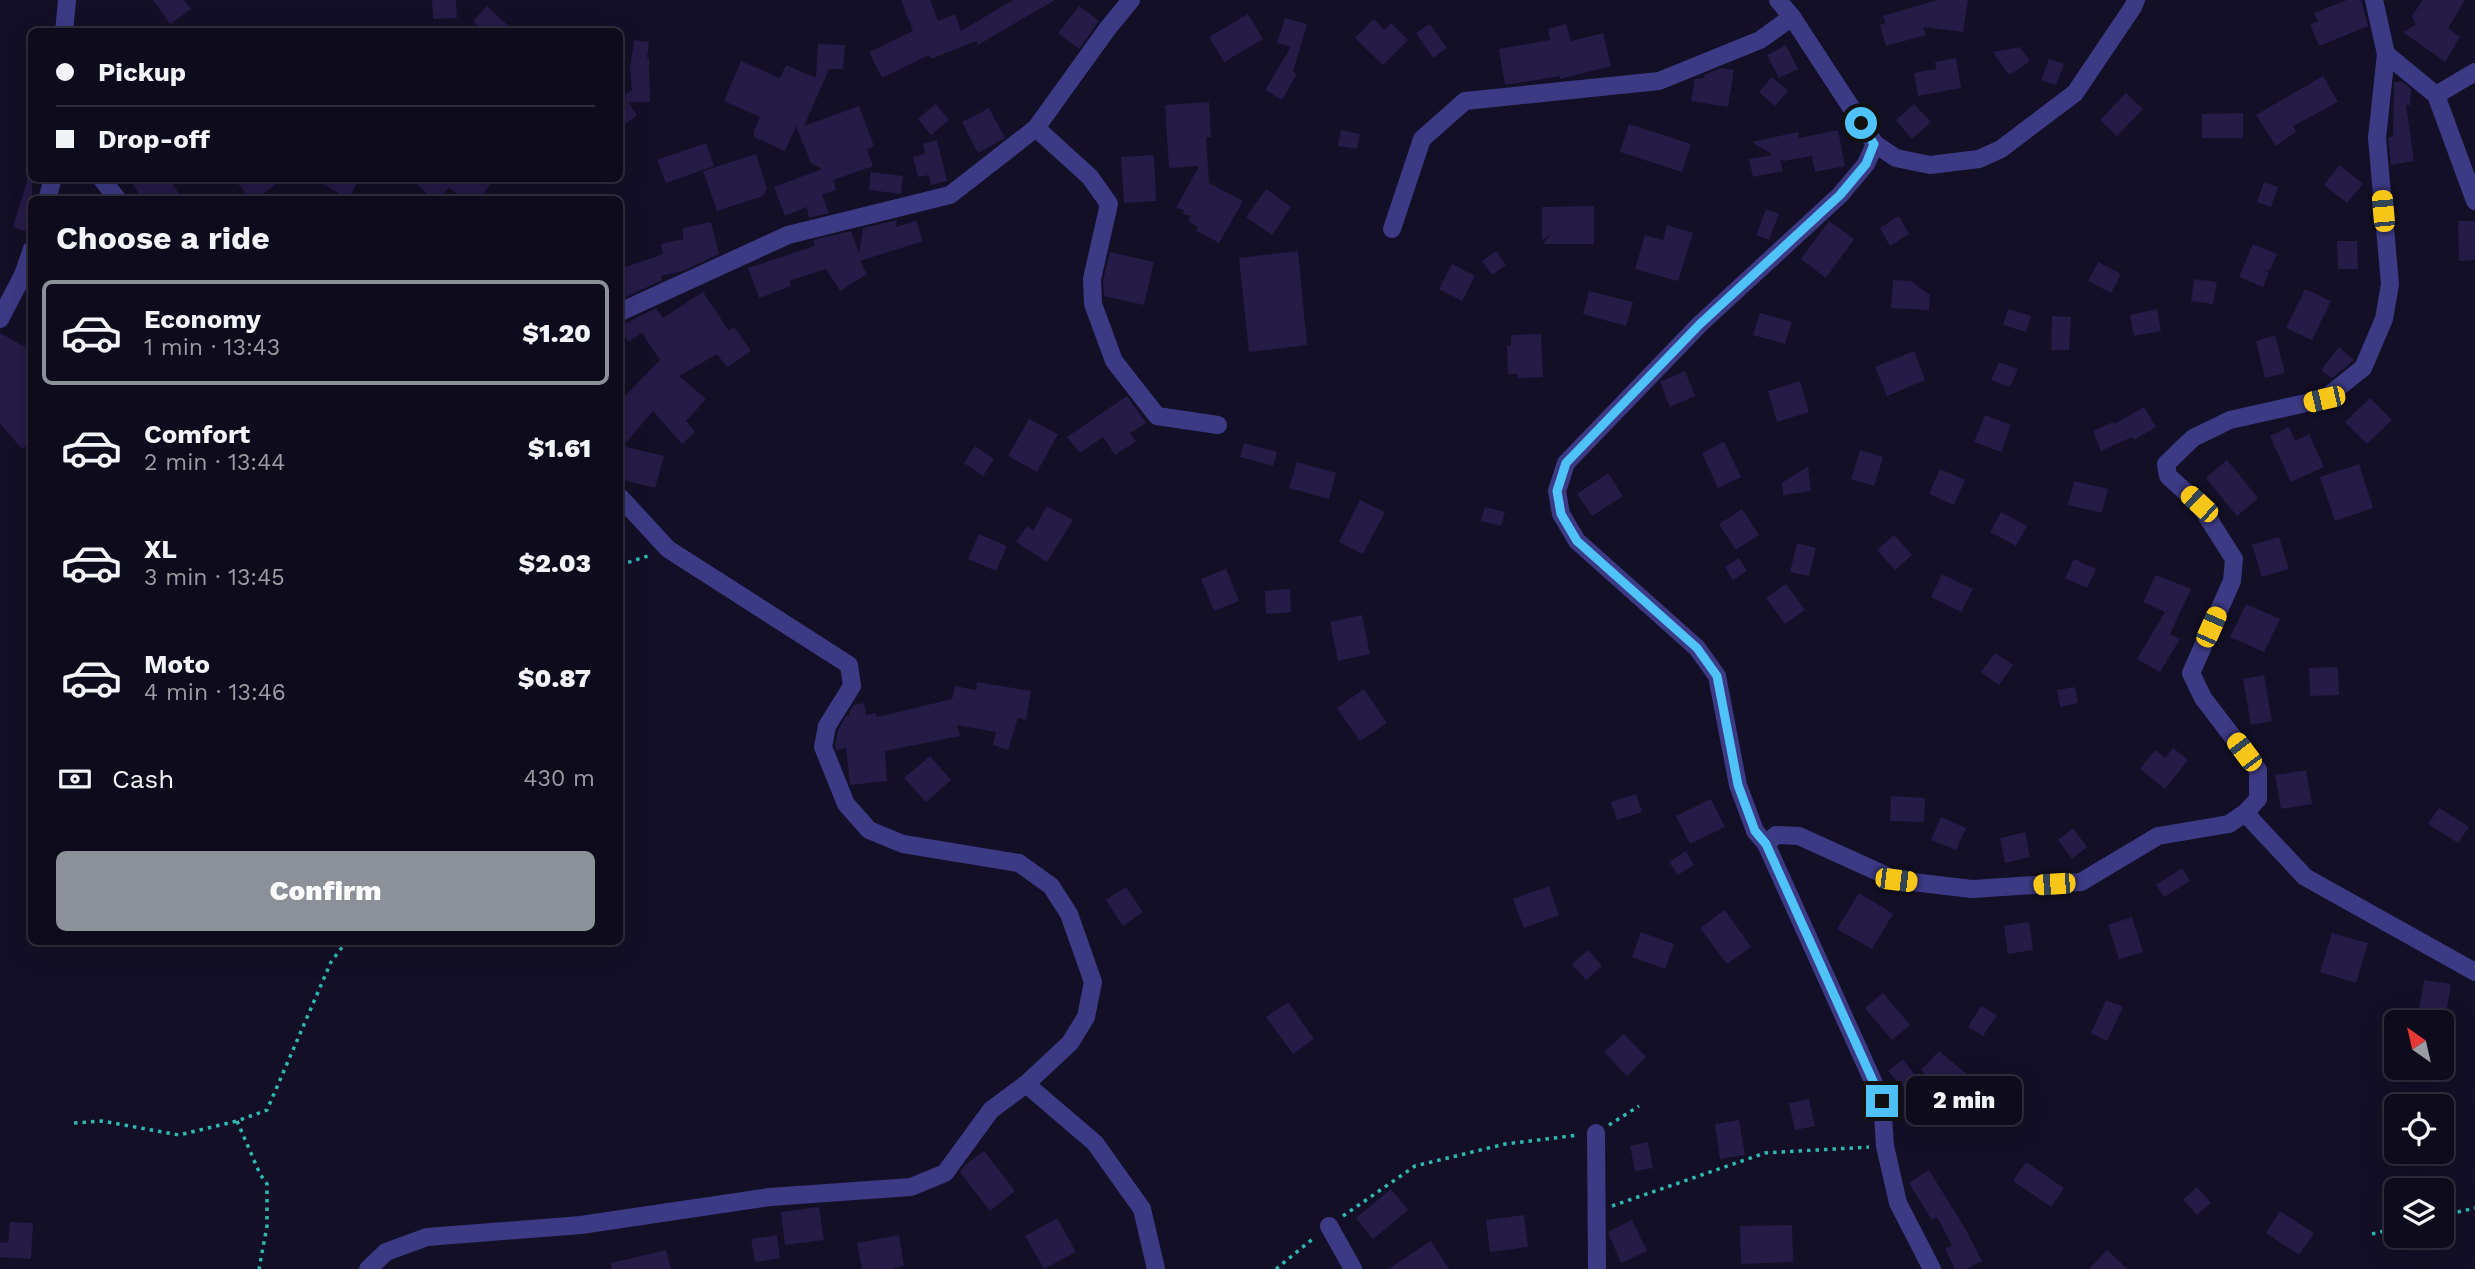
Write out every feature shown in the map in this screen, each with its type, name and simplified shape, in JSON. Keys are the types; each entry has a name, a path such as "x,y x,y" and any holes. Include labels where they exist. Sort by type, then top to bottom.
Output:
{"street":[{"path":"64,28 68,0"},
{"path":"623,311 788,235 950,195 1036,128 1108,27 1131,0"},
{"path":"1778,0 1792,17 1874,144 1896,158 1930,165 1979,159 2001,149 2075,93 2136,0"},
{"path":"1766,844 1776,835 1799,836 1896,880 1972,889 2081,882 2158,836 2229,824 2245,813 2258,799 2258,770 2203,698 2191,673 2232,581 2234,559 2199,504 2168,476 2166,464 2193,439 2230,420 2324,399 2363,368 2384,319 2390,284 2376,138 2386,54 2374,0"},
{"path":"1392,229 1422,139 1465,101 1659,81 1760,40 1792,17"},
{"path":"2386,54 2436,95 2475,201"},
{"path":"2436,95 2475,72"},
{"path":"1036,128 1090,177 1109,204 1092,279 1093,304 1114,361 1157,416 1218,425"},
{"path":"1874,144 1866,164 1840,195 1700,324 1566,463 1557,491 1561,514 1577,541 1697,648 1717,676 1738,785 1755,831 1766,844 1882,1101 1885,1146 1898,1203 1932,1269"},
{"path":"104,182 115,196"},
{"path":"0,319 28,261"},
{"path":"368,1269 386,1252 427,1237 581,1225 770,1197 911,1188 945,1173 991,1110 1026,1084 1070,1043 1086,1017 1093,982 1069,914 1051,886 1019,863 903,844 869,830 846,804 823,747 827,726 852,685 849,665 668,549 623,500"},
{"path":"2245,813 2305,877 2475,972"},
{"path":"1026,1084 1095,1143 1142,1209 1156,1269"},
{"path":"1596,1133 1597,1269"},
{"path":"1329,1226 1353,1269"}],"path":[{"path":"623,564 668,549"},
{"path":"74,1123 102,1121 179,1135 237,1121 267,1110 331,962 344,945"},
{"path":"1276,1269 1329,1226 1415,1166 1505,1144 1596,1133 1639,1106"},
{"path":"237,1121 267,1184 267,1226 258,1269"},
{"path":"1597,1212 1765,1153 1885,1146"},
{"path":"2454,1213 2475,1208"},
{"path":"2372,1234 2384,1231"}],"building":[{"path":"153,0 184,0 191,9 170,24"},
{"path":"432,0 456,0 457,18 433,19"},
{"path":"901,0 930,0 938,21 955,14 961,31 1013,0 1055,0 978,45 976,41 931,59 929,55 882,78 869,52 913,31"},
{"path":"1937,0 1968,0 1963,32 1923,27 1926,35 1886,46 1880,25 1886,23 1883,16"},
{"path":"2347,0 2361,0 2368,26 2319,46 2310,24 2318,21 2314,13"},
{"path":"2423,0 2465,0 2448,28 2460,37 2445,62 2403,32 2416,25 2412,16"},
{"path":"487,6 511,28 480,28 473,21"},
{"path":"1079,6 1099,21 1079,49 1058,33"},
{"path":"1248,14 1263,39 1224,62 1209,37"},
{"path":"1285,18 1307,24 1293,72 1297,74 1282,100 1265,90 1291,47 1277,43"},
{"path":"1374,19 1384,30 1391,23 1408,40 1383,65 1355,38"},
{"path":"1430,24 1447,48 1433,58 1416,33"},
{"path":"1566,24 1571,41 1603,33 1611,66 1560,79 1560,76 1505,85 1499,49 1550,40 1548,29"},
{"path":"634,40 649,42 647,58 650,102 628,102 637,115 623,126 623,96 632,90 630,69"},
{"path":"818,44 845,45 843,69 829,69 804,126 859,106 874,146 867,149 873,166 833,180 836,190 822,195 829,213 809,218 807,207 785,216 774,187 822,169 811,163 796,126 785,151 754,137 760,117 724,101 741,61 780,78 786,65 816,78"},
{"path":"1786,45 1798,69 1779,78 1767,55"},
{"path":"2020,47 2030,61 2009,75 1993,52"},
{"path":"1956,58 1961,88 1918,96 1914,73 1936,69 1935,62"},
{"path":"2049,59 2064,64 2056,85 2041,80"},
{"path":"1721,68 1734,70 1728,107 1691,101 1695,79 1704,78 1704,75"},
{"path":"2323,76 2338,102 2293,126 2296,132 2276,146 2256,115"},
{"path":"1772,77 1788,91 1775,106 1759,92"},
{"path":"2394,82 2403,82 2411,89 2410,105 2406,105 2414,161 2391,165 2388,138 2393,136"},
{"path":"2126,93 2143,109 2117,136 2100,120"},
{"path":"1209,102 1211,137 1206,137 1209,183 1243,201 1219,243 1196,231 1198,227 1188,221 1191,216 1176,208 1199,166 1169,168 1165,105"},
{"path":"935,104 949,120 931,135 918,119"},
{"path":"1914,104 1931,122 1912,139 1896,120"},
{"path":"989,108 1005,138 978,153 962,122"},
{"path":"2243,113 2243,138 2202,138 2202,114"},
{"path":"1629,124 1691,144 1682,172 1620,152"},
{"path":"1341,130 1360,134 1357,149 1338,146"},
{"path":"1838,130 1845,166 1815,172 1812,156 1784,161 1780,159 1783,171 1753,177 1749,159 1773,155 1752,142 1798,132 1799,138"},
{"path":"937,140 947,181 931,185 929,175 918,177 913,157 925,154 923,144"},
{"path":"706,143 714,166 666,183 657,160"},
{"path":"756,154 767,188 763,196 717,211 703,171"},
{"path":"1154,155 1156,201 1124,203 1121,157"},
{"path":"2340,165 2363,184 2347,203 2324,185"},
{"path":"871,172 903,176 901,194 869,190"},
{"path":"28,178 28,182 32,182 32,196 28,196 28,232 13,227"},
{"path":"132,182 172,182 180,196 140,196"},
{"path":"237,182 278,182 261,196 247,196"},
{"path":"320,182 358,182 350,196 343,196"},
{"path":"415,182 491,182 483,196 460,196 449,188 442,196 430,196"},
{"path":"2264,182 2278,187 2271,207 2257,202"},
{"path":"1266,189 1291,207 1272,235 1246,217"},
{"path":"1594,206 1594,244 1543,244 1551,234 1542,240 1542,207"},
{"path":"1766,209 1779,214 1769,240 1756,235"},
{"path":"1899,216 1909,234 1890,246 1880,228"},
{"path":"897,220 896,227 916,221 923,241 860,261 867,274 840,291 826,269 789,281 791,286 759,298 748,268 815,246 813,240 851,231 859,253 863,228"},
{"path":"1829,221 1854,239 1826,278 1801,259"},
{"path":"2458,221 2475,221 2475,260 2459,261"},
{"path":"711,222 719,254 683,271 661,276 662,280 623,299 623,268 663,254 661,244 683,239 683,228"},
{"path":"1667,225 1693,233 1678,281 1635,269 1645,235 1663,240"},
{"path":"2337,241 2357,241 2358,269 2338,269"},
{"path":"2253,244 2277,254 2270,270 2265,271 2269,272 2263,287 2239,277"},
{"path":"1298,251 1307,345 1249,352 1239,258"},
{"path":"1496,251 1506,265 1492,275 1482,261"},
{"path":"1110,252 1154,262 1144,305 1104,296 1103,280"},
{"path":"2098,262 2121,274 2111,293 2088,281"},
{"path":"1452,264 1475,276 1462,301 1439,289"},
{"path":"2194,279 2217,282 2213,304 2191,301"},
{"path":"1893,280 1911,281 1930,295 1929,310 1891,308"},
{"path":"2305,289 2331,301 2312,340 2286,328"},
{"path":"1589,291 1633,302 1626,326 1583,314"},
{"path":"703,292 729,331 734,327 751,351 727,367 717,354 679,376 706,399 686,421 695,432 682,444 653,411 623,446 623,398 660,360 642,333 628,342 623,324 656,308 663,318"},
{"path":"2008,309 2031,316 2026,332 2003,325"},
{"path":"2157,309 2161,331 2134,336 2130,315"},
{"path":"1760,313 1792,322 1785,344 1753,335"},
{"path":"2052,316 2071,317 2069,350 2051,350"},
{"path":"0,333 28,349 28,444 22,449 0,423"},
{"path":"1541,334 1543,377 1517,378 1517,374 1508,374 1507,346 1511,346 1511,335"},
{"path":"2275,335 2285,373 2265,378 2256,341"},
{"path":"2339,347 2354,360 2332,378 2321,370"},
{"path":"1914,351 1925,380 1887,396 1875,367"},
{"path":"1999,362 2018,369 2010,387 1991,380"},
{"path":"1685,371 1695,396 1670,407 1660,382"},
{"path":"1800,381 1809,412 1777,422 1768,391"},
{"path":"1127,396 1146,423 1130,433 1136,441 1115,455 1103,437 1080,453 1067,437"},
{"path":"2370,398 2392,420 2367,444 2345,422"},
{"path":"2144,407 2156,427 2134,440 2132,437 2101,451 2093,431 2113,422 2114,424"},
{"path":"1985,415 2011,425 2001,452 1974,442"},
{"path":"1029,419 1058,434 1037,472 1008,456"},
{"path":"2289,427 2295,441 2309,434 2324,467 2291,482 2270,436"},
{"path":"1724,442 1741,477 1718,488 1702,453"},
{"path":"1244,443 1277,452 1273,466 1240,457"},
{"path":"623,446 664,456 655,488 623,480"},
{"path":"975,446 994,459 983,476 964,463"},
{"path":"1860,450 1883,457 1874,486 1851,479"},
{"path":"2227,460 2258,498 2237,516 2206,478"},
{"path":"1297,462 1336,473 1329,499 1289,488"},
{"path":"2359,464 2373,508 2335,521 2320,477"},
{"path":"1808,466 1811,491 1783,495 1782,483"},
{"path":"1940,469 1965,480 1954,505 1929,494"},
{"path":"1608,473 1623,496 1592,516 1577,494"},
{"path":"2074,481 2108,489 2102,513 2068,505"},
{"path":"1360,500 1385,512 1363,554 1339,542"},
{"path":"1047,506 1073,520 1047,562 1016,542 1027,526 1033,531"},
{"path":"1485,507 1505,512 1501,526 1481,521"},
{"path":"1742,509 1759,535 1736,550 1719,524"},
{"path":"2001,512 2027,526 2016,546 1990,532"},
{"path":"979,534 1007,546 996,571 968,559"},
{"path":"1894,535 1912,555 1895,570 1877,550"},
{"path":"2279,537 2289,569 2262,577 2252,545"},
{"path":"1797,543 1816,548 1809,576 1790,572"},
{"path":"1739,558 1747,571 1733,580 1725,567"},
{"path":"2074,559 2096,569 2087,588 2065,578"},
{"path":"1226,569 1239,601 1214,611 1201,579"},
{"path":"1942,574 1973,589 1961,612 1931,597"},
{"path":"2156,575 2191,589 2170,634 2180,639 2160,672 2137,659 2165,612 2143,602"},
{"path":"1786,584 1805,610 1785,624 1766,598"},
{"path":"1290,589 1291,612 1266,614 1265,591"},
{"path":"2246,604 2280,619 2264,652 2230,637"},
{"path":"1362,615 1370,654 1338,661 1330,622"},
{"path":"1995,653 2013,665 1999,685 1981,672"},
{"path":"2338,667 2339,695 2310,696 2309,668"},
{"path":"2264,675 2272,721 2251,725 2243,679"},
{"path":"977,682 1031,691 1026,720 1018,718 1008,750 993,745 996,732 957,725 960,736 885,751 887,781 850,785 846,748 836,750 835,746 838,730 846,716 850,716 849,712 854,705 864,703 866,715 876,713 877,717 952,699 955,686 976,690"},
{"path":"2075,687 2078,703 2060,707 2057,690"},
{"path":"1364,689 1387,723 1360,741 1337,708"},
{"path":"2173,748 2188,760 2165,789 2140,769 2155,750 2165,758"},
{"path":"930,756 951,780 926,802 904,778"},
{"path":"2306,770 2312,804 2281,809 2275,775"},
{"path":"1636,794 1642,812 1617,820 1611,802"},
{"path":"1891,796 1925,798 1924,822 1890,821"},
{"path":"1711,799 1725,827 1690,844 1676,816"},
{"path":"2439,808 2469,827 2458,843 2428,824"},
{"path":"1941,817 1966,828 1956,850 1931,840"},
{"path":"2073,828 2087,847 2072,859 2058,840"},
{"path":"2025,832 2030,857 2005,863 2000,838"},
{"path":"1686,851 1694,865 1678,875 1669,862"},
{"path":"2182,868 2190,881 2164,897 2156,885"},
{"path":"1549,886 1559,915 1524,928 1513,899"},
{"path":"1126,887 1143,912 1123,926 1106,900"},
{"path":"1859,893 1893,914 1872,949 1837,929"},
{"path":"1725,910 1751,947 1727,964 1700,928"},
{"path":"2132,917 2143,952 2119,959 2108,925"},
{"path":"2029,922 2033,950 2008,954 2004,926"},
{"path":"1641,932 1674,944 1665,969 1632,957"},
{"path":"2332,933 2368,943 2356,983 2320,972"},
{"path":"1588,950 1602,966 1586,980 1572,964"},
{"path":"2424,980 2451,984 2447,1010 2419,1010"},
{"path":"1883,993 1910,1025 1892,1040 1865,1008"},
{"path":"2106,1000 2123,1007 2107,1041 2091,1033"},
{"path":"1288,1002 1314,1039 1293,1054 1266,1017"},
{"path":"1981,1006 1997,1015 1983,1036 1968,1027"},
{"path":"1624,1034 1646,1057 1627,1076 1604,1052"},
{"path":"1939,1051 1973,1079 1953,1100 1921,1070"},
{"path":"1903,1059 1916,1076 1902,1087 1888,1071"},
{"path":"1809,1099 1815,1126 1795,1130 1789,1103"},
{"path":"1739,1120 1745,1155 1720,1159 1715,1124"},
{"path":"1648,1142 1653,1168 1635,1171 1630,1146"},
{"path":"984,1151 1015,1191 990,1211 960,1172"},
{"path":"2026,1162 2064,1188 2051,1207 2013,1181"},
{"path":"1929,1170 1982,1261 1966,1269 1955,1269 1945,1249 1952,1245 1937,1217 1932,1220 1909,1183"},
{"path":"2197,1187 2211,1203 2197,1215 2183,1200"},
{"path":"1391,1189 1408,1210 1373,1239 1356,1218"},
{"path":"819,1207 824,1240 785,1245 781,1212"},
{"path":"2280,1211 2314,1233 2299,1255 2266,1233"},
{"path":"1524,1215 1528,1247 1490,1252 1486,1220"},
{"path":"1057,1218 1076,1252 1044,1269 1025,1236"},
{"path":"1632,1220 1647,1251 1621,1263 1608,1232"},
{"path":"10,1222 33,1223 31,1259 0,1257 0,1242 8,1243"},
{"path":"1792,1225 1793,1262 1741,1264 1740,1226"},
{"path":"777,1235 780,1258 755,1262 751,1239"},
{"path":"899,1235 904,1266 862,1269 857,1243"},
{"path":"1431,1241 1449,1269 1388,1269"},
{"path":"666,1250 671,1269 612,1269 611,1263"},
{"path":"2107,1250 2128,1269 2089,1269"}],"route":[{"path":"1861,123 1874,144 1866,164 1840,195 1700,324 1566,463 1557,491 1561,514 1577,541 1697,648 1717,676 1738,785 1755,831 1766,844 1882,1101"}]}
